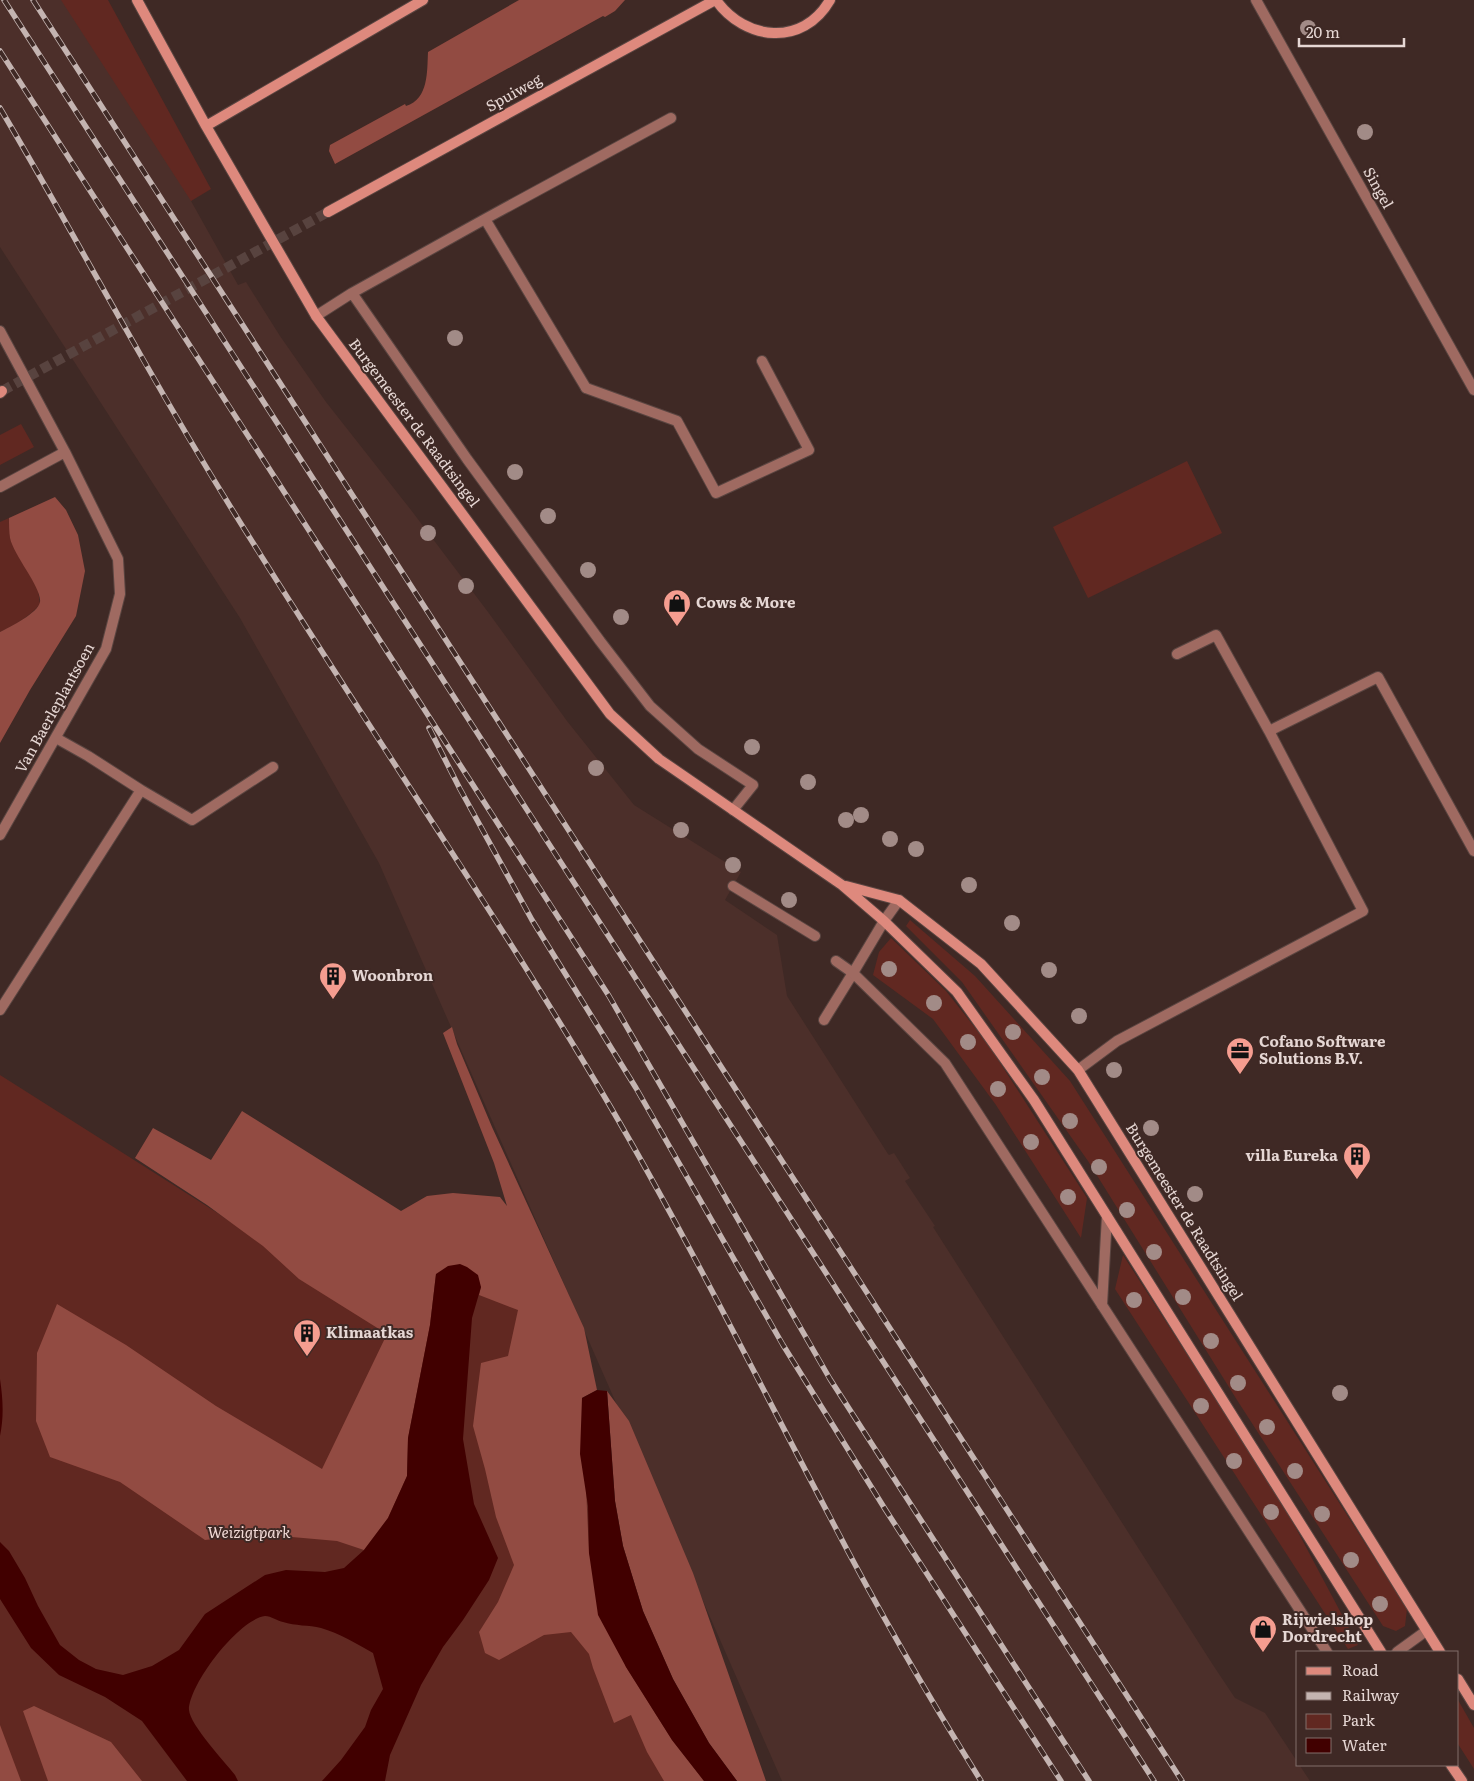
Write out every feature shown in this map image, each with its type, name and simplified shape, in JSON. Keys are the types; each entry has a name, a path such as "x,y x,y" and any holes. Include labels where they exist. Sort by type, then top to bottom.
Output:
{"main road":[{"name":"Burgemeester de Raadtsingel","path":"137,0 206,126 316,316 610,714 659,759 842,885 884,921 957,992 1034,1100 1380,1651"},
{"path":"206,126 423,0"},
{"path":"715,0 722,9 741,25 752,30 776,33 788,32 810,22 820,14 830,0"},
{"name":"Spuiweg","path":"328,212 715,0"},
{"name":"Burgemeester de Raadtsingel","path":"842,885 899,900 981,964 1078,1070 1439,1651"},
{"path":"1459,1681 1474,1705"},
{"path":"1452,1766 1462,1781"}],"street":[{"name":"Singel","path":"1256,0 1474,390"},
{"path":"316,316 352,293 671,118"},
{"path":"485,219 586,388 677,421 716,493 809,450 762,360"},
{"name":"Burgemeester de Raadtsingel","path":"352,293 467,459 594,634 650,706 698,749 753,785 733,810"},
{"name":"Van Baerleplantsoen","path":"0,331 65,452 118,559 120,594 106,649 0,835"},
{"path":"0,487 65,452"},
{"path":"1078,1070 1117,1041 1363,911 1216,634 1177,654"},
{"path":"1269,731 1378,677 1474,851"},
{"path":"56,738 192,820 273,767"},
{"path":"0,1010 140,790"},
{"path":"733,886 815,936"},
{"path":"824,1020 884,921 899,900"},
{"path":"836,961 853,973 945,1062 1326,1651"},
{"path":"1102,1305 1107,1216"},
{"path":"1398,1651 1426,1631"}],"shaded area":[{"path":"0,0 65,0 196,197 191,201 238,285 246,282 280,336 326,402 411,510 567,721 634,805 741,872 725,900 777,935 787,996 888,1154 894,1153 910,1178 905,1181 935,1226 933,1227 1213,1665 1235,1698 1265,1713 1296,1760 1296,1766 1300,1766 1310,1781 782,1781 379,863 240,618 0,247"}],"green space":[{"path":"61,0 108,0 211,189 191,201"},
{"path":"519,0 625,0 615,11 605,17 603,16 335,164 329,151 330,145 405,104 406,106 414,102 419,97 425,84 428,52"},
{"path":"21,424 34,447 0,465 0,435"},
{"path":"1187,461 1222,533 1088,598 1053,527"},
{"path":"55,497 66,510 78,535 85,571 76,616 0,743 0,632 29,615 40,602 37,589 13,545 10,536 9,518"},
{"path":"9,518 10,538 38,590 40,604 22,620 0,632 0,522"},
{"path":"910,920 975,976 1070,1081 1407,1609 1405,1626 1396,1631 1383,1626 1237,1400 1088,1161 962,982 906,926"},
{"path":"891,938 946,991 988,1044 1087,1198 1081,1238 996,1105 933,1019 873,975 879,952"},
{"path":"452,1027 457,1044 492,1127 584,1328 597,1390 582,1398 589,1553 626,1667 672,1740 704,1781 664,1781 647,1752 631,1715 614,1723 589,1654 571,1632 544,1635 499,1660 485,1653 479,1632 498,1602 514,1565 496,1517 473,1426 481,1363 508,1356 518,1310 479,1295 481,1287 436,1274 430,1325 408,1438 407,1476 388,1518 364,1550 337,1541 258,1534 205,1540 120,1482 50,1457 36,1421 37,1353 57,1304 126,1345 216,1406 322,1469 387,1334 299,1279 263,1246 207,1205 135,1158 153,1128 211,1160 242,1111 401,1211 427,1196 453,1193 500,1197 507,1206 494,1163 443,1033"},
{"name":"Weizigtpark","path":"0,1075 216,1212 360,1310 419,1224 560,1290 614,1551 687,1723 728,1781 0,1781"},
{"path":"1123,1255 1282,1502 1358,1645 1348,1649 1115,1289"},
{"path":"607,1391 629,1421 693,1573 766,1781 737,1781 709,1743 673,1679 643,1611 623,1546 615,1501"},
{"path":"1459,1702 1474,1728 1474,1769 1459,1746"},
{"path":"34,1706 111,1742 142,1781 48,1781 23,1711"},
{"path":"0,1725 21,1781 0,1781"}],"water":[{"path":"460,1264 478,1275 481,1287 472,1318 463,1439 474,1504 498,1558 489,1580 443,1647 421,1685 390,1755 385,1781 322,1781 341,1760 365,1727 371,1710 383,1689 373,1653 328,1630 288,1623 265,1616 254,1620 242,1628 217,1654 197,1685 189,1710 201,1734 238,1781 187,1781 142,1721 105,1697 59,1675 31,1648 0,1599 0,1542 9,1551 25,1578 60,1645 79,1660 96,1669 123,1675 152,1666 179,1650 205,1614 265,1575 286,1570 325,1572 344,1568 364,1550 388,1518 407,1476 408,1438 430,1325 436,1274 448,1266"},
{"path":"0,1379 3,1408 0,1436"},
{"path":"597,1390 607,1391 615,1501 623,1546 643,1611 673,1679 709,1743 737,1781 704,1781 672,1740 626,1667 598,1615 589,1553 588,1506 580,1454 582,1398"}],"tunnel":[{"path":"2,391 328,212"}],"railway":[{"path":"4,0 1154,1781"},
{"path":"33,0 1182,1781"},
{"path":"0,51 609,996 830,1379 1089,1781"},
{"path":"0,108 225,499 524,965 610,1106 695,1260 866,1586 922,1684 981,1781"},
{"path":"429,728 460,789 532,920 636,1088 783,1345 885,1509 1061,1781"}],"place":[{"name":"Cows & More","path":"677,627"},
{"name":"Woonbron","path":"333,1000"},
{"name":"Cofano Software Solutions B.V.","path":"1240,1075"},
{"name":"villa Eureka","path":"1357,1180"},
{"name":"Klimaatkas","path":"307,1357"},
{"name":"Rijwielshop Dordrecht","path":"1263,1653"}]}
